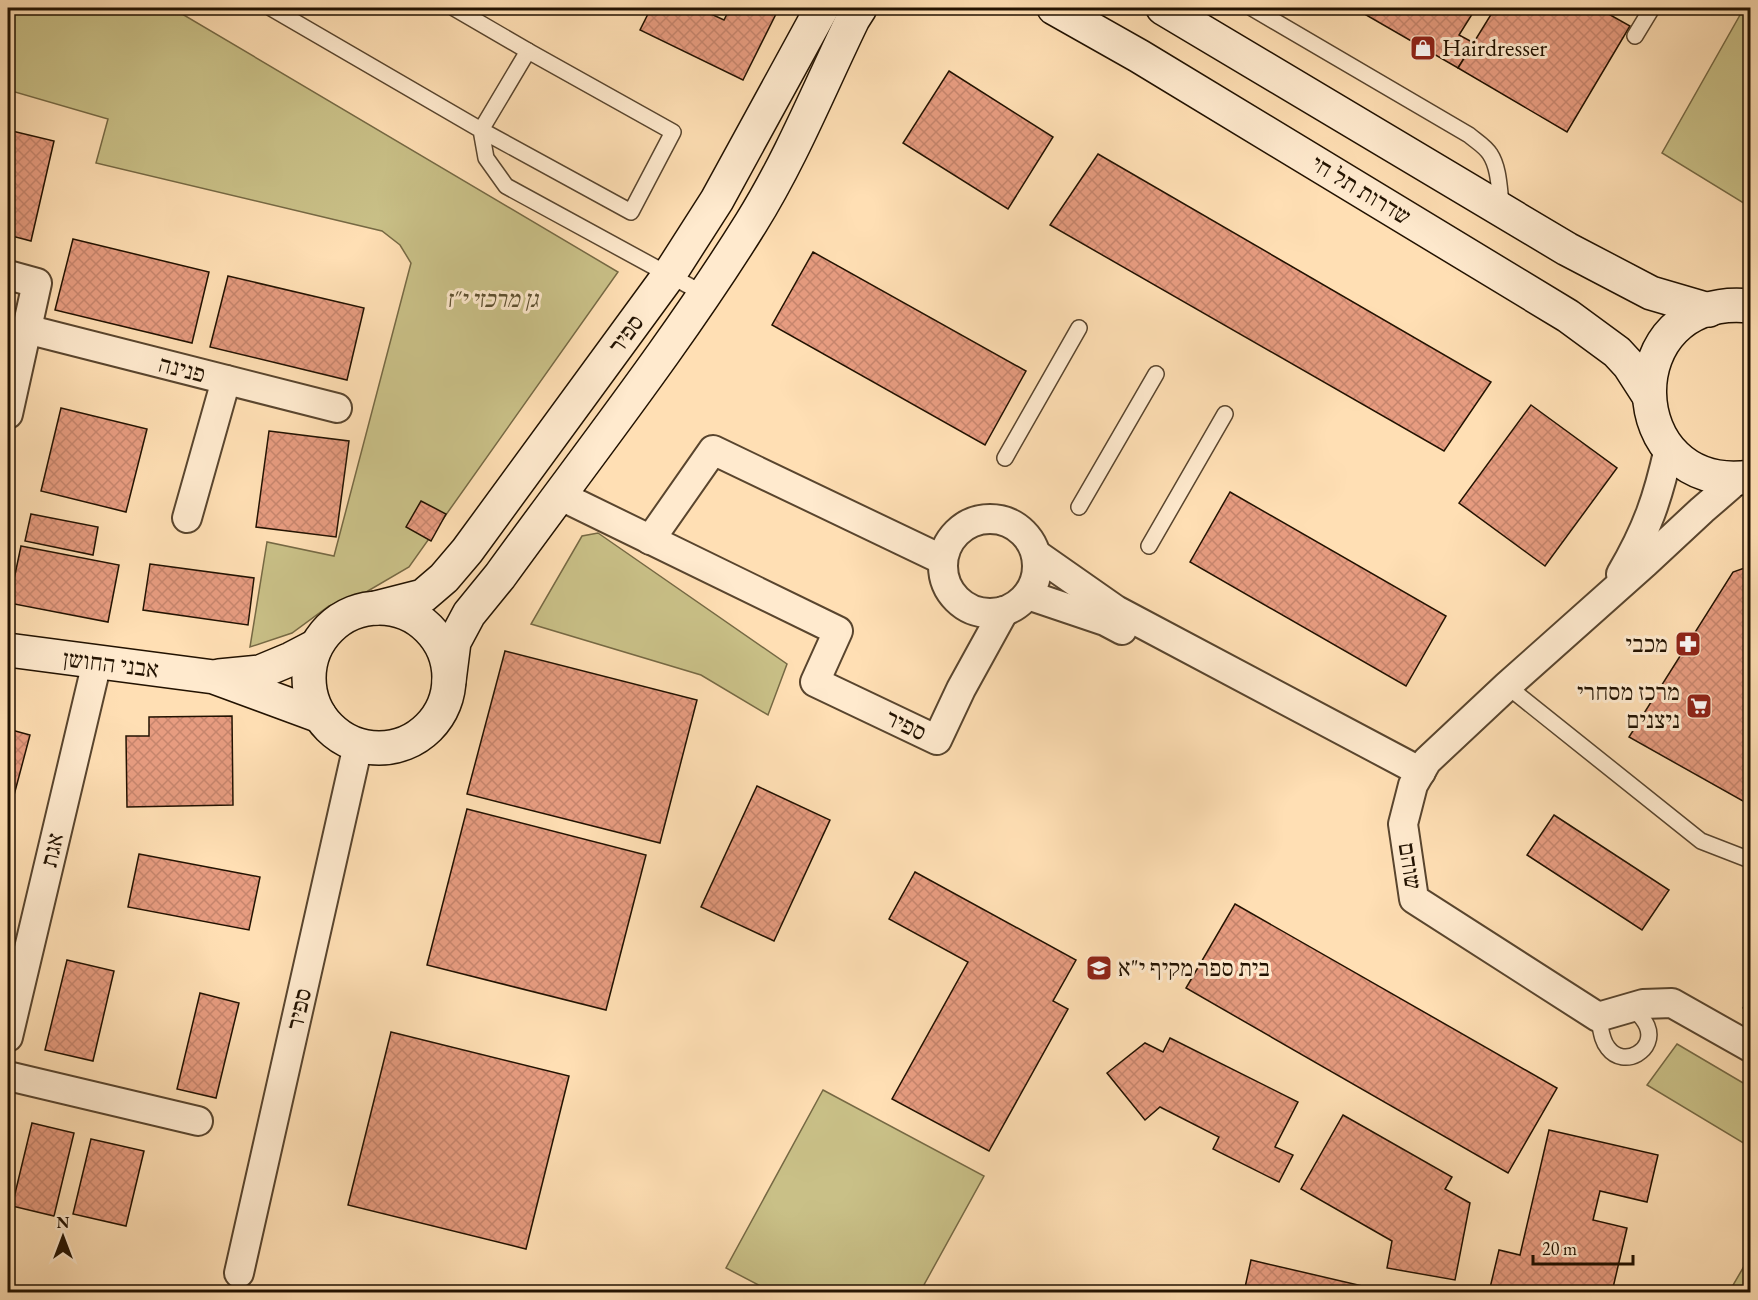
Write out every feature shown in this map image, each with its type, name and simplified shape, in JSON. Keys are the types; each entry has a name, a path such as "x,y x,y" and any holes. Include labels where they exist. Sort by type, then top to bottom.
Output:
{"street":[{"name":"ספיר","path":"376,608 423,596 444,579 468,551 669,274 717,200 822,8"},
{"name":"שדרות תל חי","path":"1054,8 1139,56 1568,316 1617,352 1629,364 1649,396"},
{"path":"1163,8 1567,249 1651,293 1736,304"},
{"name":"ספיר","path":"449,681 454,642 469,614 500,576 704,294 752,221 787,157 859,12"},
{"path":"8,275 37,283 8,414"},
{"path":"1736,304 1694,316 1680,325 1664,342 1656,357 1651,372 1649,396 1656,428 1669,448 1681,460 1704,473 1721,477 1745,478"},
{"name":"פנינה","path":"26,329 337,408"},
{"path":"187,518 226,380"},
{"name":"שוהם","path":"1601,602 1638,545 1650,519 1669,448"},
{"path":"650,540 713,450 943,560"},
{"name":"שוהם","path":"1598,1017 1414,899 1403,824 1417,778 1427,761 1702,510 1745,478"},
{"name":"ספיר","path":"559,495 838,631 815,682 937,740 961,689 1004,611"},
{"path":"1036,554 1034,582 1028,595 1017,605 1004,611 990,614 976,611 961,603 950,592 944,577 943,560 947,544 964,526 987,519 1004,521 1017,528 1028,538 1036,554 1116,610 1417,778"},
{"path":"1028,595 1105,621 1417,778"},
{"path":"376,608 399,611 420,621 436,637 446,658 449,681 445,701 435,720 420,735 400,744 379,747 358,745 336,734 320,716 310,694 309,669 316,646 341,618 358,611 376,608"},
{"name":"אבני החושן","path":"214,677 261,672 316,646"},
{"name":"אבני החושן","path":"8,650 214,677 320,716"},
{"name":"אגת","path":"8,1037 97,662"},
{"name":"ספיר","path":"239,1273 358,745"},
{"path":"1598,1017 1643,1004 1672,1003 1750,1047"},
{"path":"8,1076 198,1121"}],"lane":[{"path":"270,8 481,130 631,212 673,132 454,8"},
{"path":"1252,8 1475,140 1491,155 1502,210"},
{"path":"1635,36 1652,8"},
{"path":"528,51 481,130 486,158 506,186 704,294"},
{"path":"1005,458 1079,328"},
{"path":"1079,507 1156,374"},
{"path":"1149,546 1225,414"},
{"path":"1507,686 1701,841 1750,860"},
{"path":"1598,1017 1608,1049 1620,1057 1630,1058 1646,1047 1649,1038 1644,1020 1633,1008"}],"green space":[{"name":"גן מרכזי י\"ז","path":"8,8 172,8 618,272 409,567 361,595 329,606 292,633 250,647 267,542 334,556 411,263 400,245 382,231 96,163 108,119 8,90"},
{"path":"1744,8 1750,8 1750,207 1662,153"},
{"path":"598,533 787,664 768,715 701,675 531,624 582,536"},
{"path":"1677,1044 1750,1087 1750,1147 1647,1085"},
{"path":"823,1090 984,1176 920,1292 772,1292 726,1268"},
{"path":"1750,1256 1750,1292 1729,1292"}],"building":[{"path":"651,8 698,8 724,20 730,8 779,8 743,80 640,30"},
{"path":"1354,8 1476,8 1459,35 1474,43 1458,68"},
{"path":"1495,8 1598,8 1630,26 1567,132 1458,68"},
{"path":"949,71 1053,137 1008,209 903,143"},
{"path":"8,130 54,141 31,241 8,235"},
{"path":"1098,154 1491,382 1444,451 1050,225"},
{"path":"73,239 209,272 192,343 55,310"},
{"path":"813,252 1026,371 985,445 772,325"},
{"path":"228,276 364,308 347,380 210,347"},
{"path":"1531,405 1617,468 1545,566 1459,503"},
{"path":"61,408 147,429 126,512 41,491"},
{"path":"269,431 349,441 336,537 256,527"},
{"path":"1230,492 1446,616 1406,686 1190,562"},
{"path":"421,501 446,514 431,541 406,527"},
{"path":"31,514 98,527 93,555 25,541"},
{"path":"21,546 119,565 108,622 9,603"},
{"path":"150,564 254,578 248,625 143,610"},
{"name":"מרכז מסחרי ניצנים","path":"1750,566 1750,805 1629,737 1733,572"},
{"path":"505,651 697,700 660,843 467,794"},
{"path":"232,716 233,805 127,807 126,736 149,736 149,717"},
{"path":"8,729 30,735 9,814 8,814"},
{"path":"757,786 830,820 774,941 701,907"},
{"path":"467,809 646,855 606,1010 427,965"},
{"path":"1554,815 1669,890 1642,930 1527,855"},
{"path":"139,854 260,877 249,930 128,907"},
{"path":"915,872 1076,960 1053,1001 1068,1009 989,1151 892,1099 968,962 889,919"},
{"path":"1235,904 1557,1088 1508,1173 1186,988"},
{"path":"67,960 114,971 93,1061 45,1050"},
{"path":"200,993 239,1003 216,1098 177,1089"},
{"path":"1750,994 1750,1012 1743,1008"},
{"path":"391,1032 569,1076 526,1249 348,1205"},
{"path":"1170,1038 1298,1102 1275,1147 1293,1155 1279,1182 1213,1149 1219,1137 1160,1107 1145,1120 1107,1073 1145,1043 1163,1052"},
{"path":"1343,1115 1452,1177 1445,1189 1470,1203 1455,1280 1387,1268 1392,1241 1301,1189"},
{"path":"32,1123 74,1133 54,1216 12,1206"},
{"path":"1549,1130 1658,1155 1647,1202 1600,1191 1593,1220 1627,1228 1612,1292 1489,1292 1499,1250 1520,1255"},
{"path":"91,1139 144,1151 126,1226 73,1214"},
{"path":"1251,1260 1388,1292 1244,1292"}],"place":[{"name":"Hairdresser","path":"1423,48"},
{"name":"מכבי","path":"1688,644"},
{"name":"מרכז מסחרי ניצנים","path":"1699,706"},
{"name":"בית ספר מקיף י\"א","path":"1099,968"}]}
